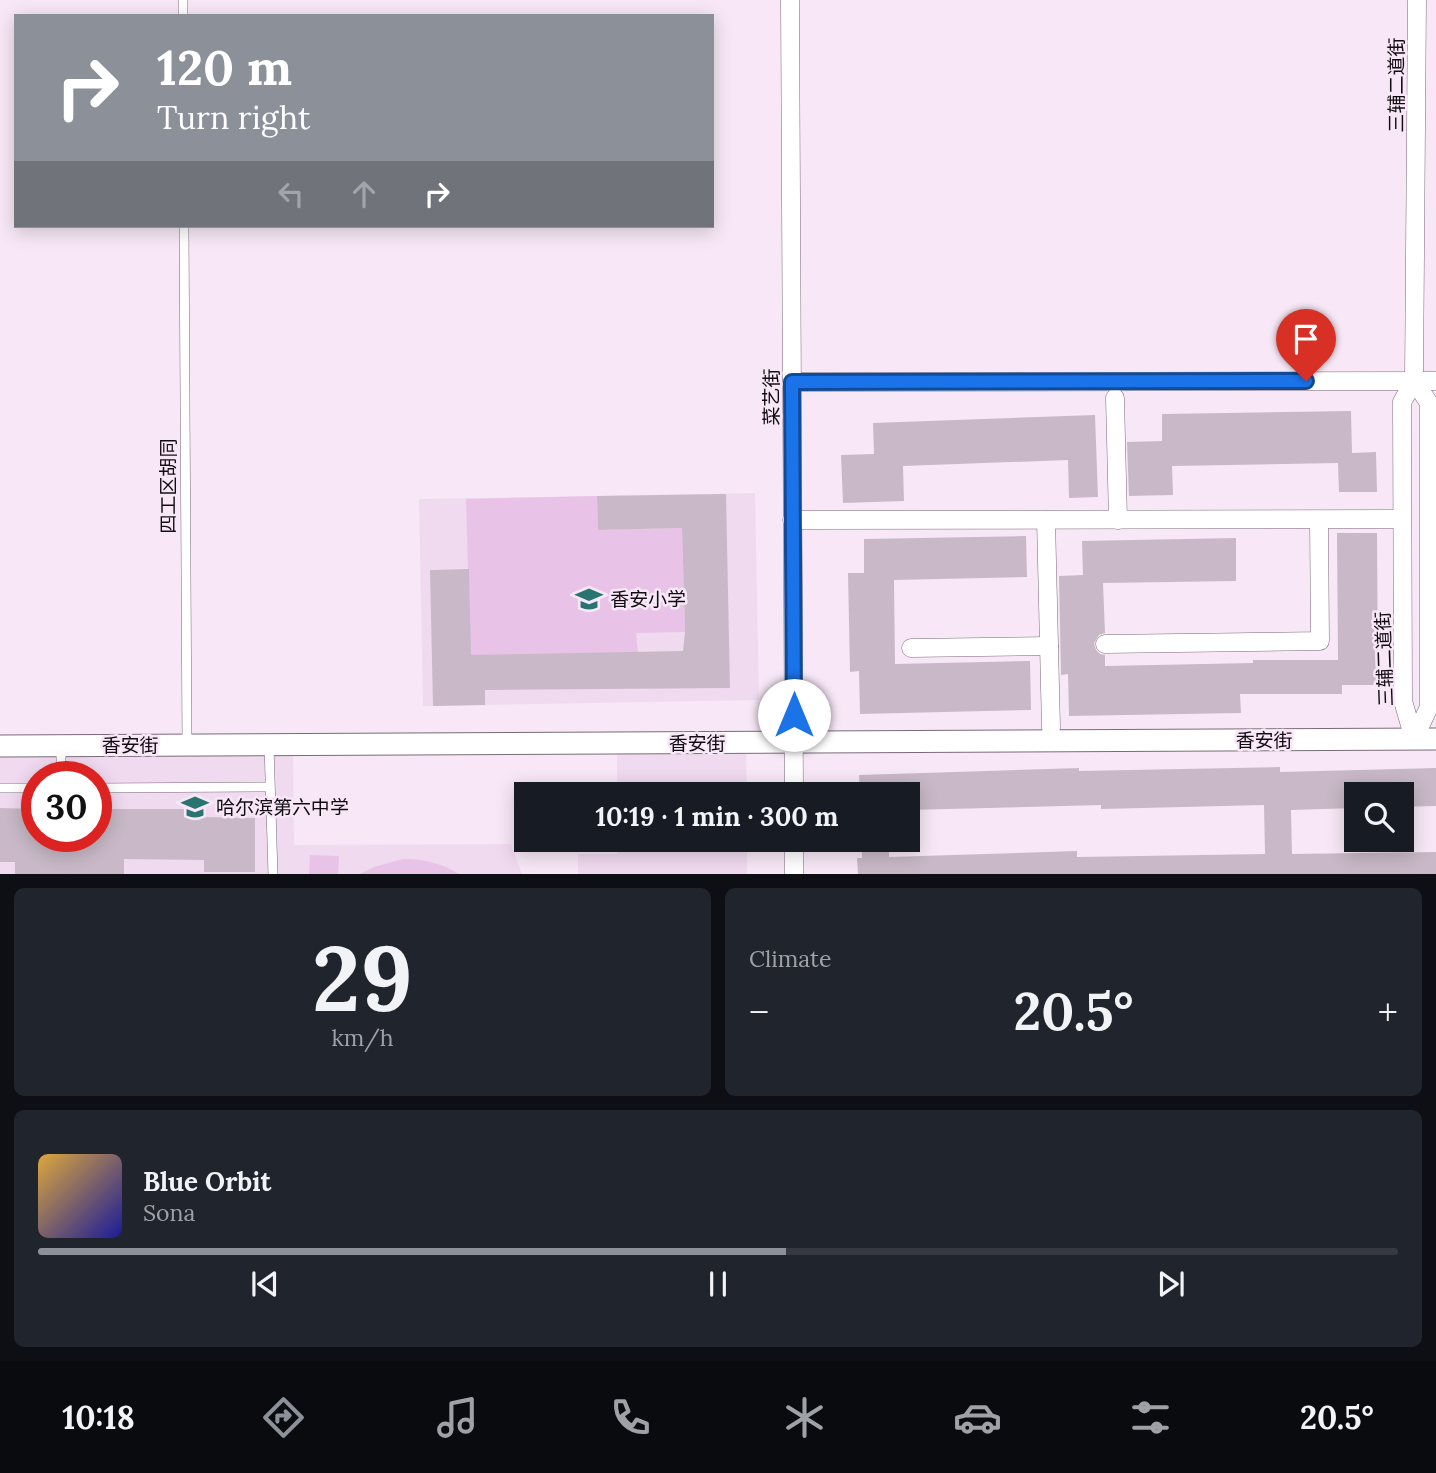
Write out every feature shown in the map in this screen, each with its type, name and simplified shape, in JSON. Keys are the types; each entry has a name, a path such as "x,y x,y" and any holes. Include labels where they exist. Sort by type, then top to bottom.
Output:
{"street":[{"name":"菜艺街","path":"790,0 794,782"},
{"name":"三辅二道街","path":"1414,739 1403,701 1402,402 1414,381 1417,0"},
{"name":"三辅二道街","path":"1414,381 1429,404 1432,524 1429,707 1414,739"},
{"path":"792,382 1436,381"},
{"path":"1115,398 1118,520"},
{"path":"792,520 1402,519"},
{"path":"1046,520 1051,728"},
{"path":"1105,644 1320,641 1320,520"},
{"path":"911,648 1049,646"},
{"name":"香安街","path":"0,746 1436,739"},
{"path":"794,852 794,874"}],"lane":[{"name":"四工区胡同","path":"184,228 187,745"},
{"path":"269,745 273,874"},
{"path":"61,746 61,761"},
{"path":"0,788 21,788"},
{"path":"112,788 270,788"}],"shaded area":[{"name":"香安小学","path":"755,493 759,700 423,706 419,499"},
{"path":"597,496 598,530 682,528 685,632 636,633 638,653 471,673 466,499"},
{"name":"哈尔滨第六中学","path":"293,745 294,845 511,844 522,874 0,874 0,746"},
{"path":"617,753 746,753 747,782 617,782"},
{"path":"747,852 747,874 578,874 578,854"},
{"path":"310,855 339,856 338,874 309,874"},
{"path":"403,859 432,862 459,874 360,874"}],"building":[{"path":"1351,411 1352,453 1376,452 1377,492 1339,492 1338,463 1172,466 1173,495 1129,496 1127,442 1162,441 1162,414"},
{"path":"1095,415 1098,497 1069,498 1068,460 903,466 904,501 843,503 841,455 874,454 873,423"},
{"path":"726,494 730,688 485,690 485,705 433,706 430,570 469,569 471,655 683,651 685,632 682,528 598,530 597,496"},
{"path":"1337,533 1377,533 1378,685 1342,685 1342,694 1240,694 1241,713 1069,716 1068,674 1061,675 1059,576 1083,575 1082,541 1236,538 1236,581 1103,583 1105,633 1099,635 1094,643 1096,650 1105,655 1105,666 1253,663 1253,660 1338,660"},
{"path":"1026,536 1027,577 894,580 895,664 1030,661 1031,710 860,714 859,671 850,672 848,573 864,573 864,539"},
{"path":"1280,767 1280,772 1436,768 1436,806 1414,807 1414,782 1344,782 1344,808 1291,810 1292,854 1436,852 1436,874 858,874 857,858 862,858 862,852 889,852 889,857 1077,851 1077,857 1265,854 1264,805 1101,809 1101,805 920,810 920,782 859,782 859,775 1079,768 1079,771"},
{"path":"0,808 21,809 21,852 112,852 112,809 203,809 203,817 255,818 255,872 204,872 204,860 124,859 124,874 15,874 15,862 0,862"}],"place":[{"name":"香安小学","path":"589,599"},
{"name":"哈尔滨第六中学","path":"195,807"}],"route":[{"path":"794,715 792,382 1306,381"}]}
